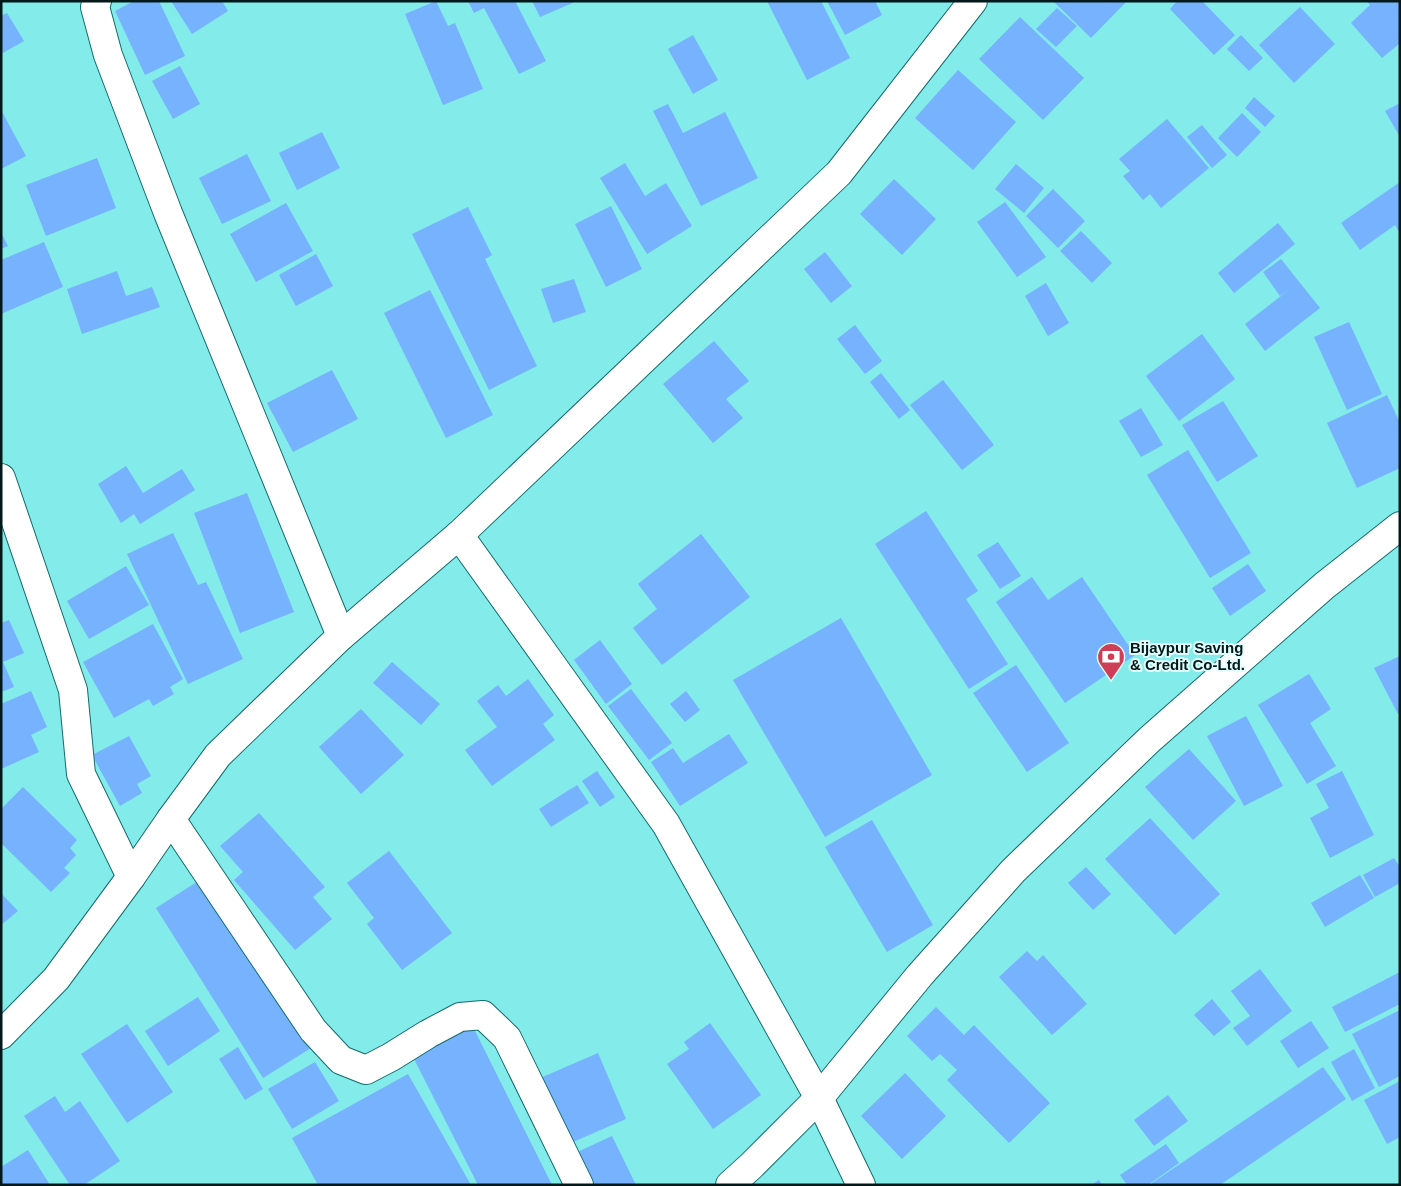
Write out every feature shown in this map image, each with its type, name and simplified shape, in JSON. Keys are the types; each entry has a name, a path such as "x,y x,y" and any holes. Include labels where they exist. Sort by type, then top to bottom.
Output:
{"street":[{"path":"97,1 95,8 108,55 168,213 341,636"},
{"path":"1,1035 56,980 218,755 341,636 459,535 840,173 973,1"},
{"path":"1,478 73,690 81,774 131,877"},
{"path":"730,1185 820,1098 920,974 1013,871 1149,740 1324,586 1400,526"},
{"path":"459,535 666,824 820,1098 861,1185"},
{"path":"171,819 313,1030 341,1060 366,1070 460,1017 483,1015 507,1038 579,1185"}],"building":[{"path":"134,1 159,1 185,56 145,75 115,11"},
{"path":"171,1 222,1 228,11 192,34"},
{"path":"436,1 448,26 455,23 483,89 443,105 405,14"},
{"path":"468,1 515,1 546,61 519,74 484,8 474,13"},
{"path":"532,1 577,1 540,17"},
{"path":"767,1 821,1 850,58 807,80"},
{"path":"827,1 875,1 882,15 845,35"},
{"path":"1053,1 1127,1 1091,38"},
{"path":"1177,1 1202,1 1235,35 1214,55 1170,9"},
{"path":"1367,1 1400,1 1400,43 1382,58 1351,23 1370,5"},
{"path":"1300,7 1335,44 1294,83 1259,45"},
{"path":"1057,8 1077,26 1056,47 1036,29"},
{"path":"7,13 24,41 1,54 1,16"},
{"path":"1020,17 1084,78 1043,120 979,59"},
{"path":"693,35 718,80 693,94 668,49"},
{"path":"1241,35 1263,58 1249,71 1227,49"},
{"path":"180,66 200,104 173,119 152,81"},
{"path":"958,70 1016,122 973,170 915,118"},
{"path":"1254,97 1275,116 1265,127 1245,108"},
{"path":"1400,103 1400,137 1385,111"},
{"path":"668,104 683,133 725,112 758,178 701,206 653,111"},
{"path":"1,110 26,156 1,169"},
{"path":"1242,113 1261,132 1237,157 1218,138"},
{"path":"1167,119 1209,168 1161,208 1150,194 1143,200 1123,176 1130,171 1119,159"},
{"path":"1202,125 1227,155 1212,168 1187,137"},
{"path":"322,132 340,168 297,190 279,153"},
{"path":"247,154 271,201 222,224 199,178"},
{"path":"97,158 116,208 46,236 26,185"},
{"path":"625,163 645,196 666,183 692,226 647,254 600,178"},
{"path":"1016,164 1044,188 1024,213 995,189"},
{"path":"894,179 936,219 902,255 860,214"},
{"path":"1400,182 1400,233 1395,225 1360,250 1341,223"},
{"path":"1053,189 1085,221 1058,248 1026,216"},
{"path":"1005,202 1046,257 1017,277 977,222"},
{"path":"286,203 313,251 256,282 230,234"},
{"path":"611,206 642,269 606,287 575,224"},
{"path":"468,207 492,255 485,259 537,366 489,390 412,234"},
{"path":"1278,223 1295,244 1234,293 1218,273"},
{"path":"1081,231 1112,263 1092,283 1060,251"},
{"path":"1,232 8,246 1,249"},
{"path":"44,242 63,287 1,314 1,260"},
{"path":"825,252 852,286 831,303 804,269"},
{"path":"316,254 333,286 296,306 279,275"},
{"path":"1281,259 1320,308 1265,351 1245,324 1290,289 1280,296 1263,272"},
{"path":"117,271 126,296 152,287 160,307 82,334 67,289"},
{"path":"574,279 586,312 553,323 541,289"},
{"path":"1046,283 1069,323 1048,336 1025,296"},
{"path":"430,290 493,415 446,438 384,313"},
{"path":"1349,322 1382,394 1347,410 1314,337"},
{"path":"855,325 882,361 865,374 837,339"},
{"path":"1202,334 1235,379 1179,421 1146,376"},
{"path":"714,341 749,381 726,399 743,418 713,443 663,384"},
{"path":"332,370 358,419 293,452 267,403"},
{"path":"881,373 910,410 899,419 870,382"},
{"path":"943,380 994,445 962,470 910,405"},
{"path":"1387,395 1400,423 1400,468 1357,488 1327,423"},
{"path":"1223,401 1258,456 1217,482 1182,425"},
{"path":"1141,408 1163,445 1141,457 1119,421"},
{"path":"1188,450 1251,553 1210,578 1147,475"},
{"path":"126,466 143,493 182,469 195,490 140,524 134,514 121,523 98,484"},
{"path":"247,493 294,612 240,633 194,513"},
{"path":"926,511 978,591 966,599 1008,664 969,689 875,544"},
{"path":"173,533 198,585 206,582 243,659 188,684 127,554"},
{"path":"701,534 750,597 662,665 633,628 657,609 638,584"},
{"path":"998,542 1021,576 1000,589 977,555"},
{"path":"1248,564 1266,591 1230,616 1212,588"},
{"path":"126,566 149,605 89,639 67,601"},
{"path":"1032,577 1048,600 1082,577 1135,655 1065,703 996,602"},
{"path":"841,618 932,775 825,837 733,680"},
{"path":"9,620 24,653 3,662 14,687 1,692 1,623"},
{"path":"153,624 183,679 170,687 174,694 153,706 149,699 114,718 83,662"},
{"path":"600,640 632,684 606,704 574,660"},
{"path":"1400,656 1400,713 1398,714 1374,668"},
{"path":"392,662 440,704 421,725 373,683"},
{"path":"1016,665 1069,743 1027,772 973,693"},
{"path":"1309,674 1331,709 1310,723 1336,766 1307,784 1258,705"},
{"path":"528,679 554,715 543,724 555,740 492,786 465,750 497,727 477,701 498,685 506,696"},
{"path":"631,689 672,743 649,760 608,706"},
{"path":"31,691 47,727 31,735 39,752 1,769 1,704"},
{"path":"686,691 700,710 685,722 670,704"},
{"path":"361,709 404,755 361,794 319,747"},
{"path":"1246,716 1283,786 1244,806 1207,736"},
{"path":"729,734 748,763 680,806 651,762 673,748 683,763"},
{"path":"129,736 151,776 137,784 142,793 120,806 92,755"},
{"path":"1189,749 1236,801 1193,840 1145,787"},
{"path":"597,771 615,797 600,807 582,781"},
{"path":"1342,771 1374,835 1330,858 1310,818 1329,808 1316,784"},
{"path":"577,785 589,803 551,827 539,809"},
{"path":"23,787 77,840 70,848 76,855 64,868 70,873 51,892 1,843 1,809"},
{"path":"259,813 325,887 313,897 332,919 295,950 234,880 243,872 220,846"},
{"path":"1150,818 1220,894 1175,935 1105,859"},
{"path":"872,820 933,925 887,952 825,847"},
{"path":"389,851 452,933 402,970 367,924 374,918 347,883"},
{"path":"1394,858 1400,867 1400,883 1375,897 1363,875"},
{"path":"1086,867 1111,894 1093,910 1068,883"},
{"path":"1360,875 1374,898 1325,927 1311,903"},
{"path":"203,878 311,1048 263,1078 156,908"},
{"path":"1,893 18,911 1,925"},
{"path":"1027,951 1037,961 1043,955 1087,1004 1052,1035 999,977"},
{"path":"1260,969 1292,1011 1247,1046 1233,1028 1250,1016 1231,991"},
{"path":"1400,972 1400,1004 1345,1032 1332,1007"},
{"path":"198,997 220,1031 168,1066 145,1031"},
{"path":"1212,999 1231,1022 1214,1036 1194,1015"},
{"path":"936,1007 964,1035 974,1025 1050,1103 1009,1143 947,1080 957,1070 940,1054 932,1061 907,1036"},
{"path":"1400,1010 1400,1076 1379,1087 1352,1034"},
{"path":"1311,1021 1329,1048 1298,1068 1280,1041"},
{"path":"710,1023 761,1095 713,1129 667,1064 689,1049 684,1042"},
{"path":"127,1024 173,1092 127,1123 81,1054"},
{"path":"473,1027 552,1185 478,1185 413,1057"},
{"path":"238,1047 263,1089 245,1100 219,1059"},
{"path":"1354,1049 1375,1088 1352,1101 1331,1062"},
{"path":"598,1053 626,1119 566,1145 538,1079"},
{"path":"315,1062 339,1101 292,1129 268,1089"},
{"path":"1323,1067 1346,1099 1220,1185 1153,1185 1152,1183"},
{"path":"905,1073 946,1116 902,1159 861,1116"},
{"path":"408,1074 471,1185 318,1185 292,1138"},
{"path":"1400,1081 1400,1137 1387,1144 1364,1100"},
{"path":"1168,1095 1188,1121 1154,1146 1134,1120"},
{"path":"55,1096 65,1112 80,1101 120,1161 84,1185 70,1185 24,1116"},
{"path":"612,1136 636,1185 588,1185 573,1154"},
{"path":"1166,1144 1179,1163 1148,1185 1127,1185 1120,1175"},
{"path":"28,1150 50,1185 1,1185 1,1167"},
{"path":"1099,1180 1102,1185 1091,1185"}],"place":[{"name":"Bijaypur Saving & Credit Co-Ltd.","path":"1111,681"}]}
